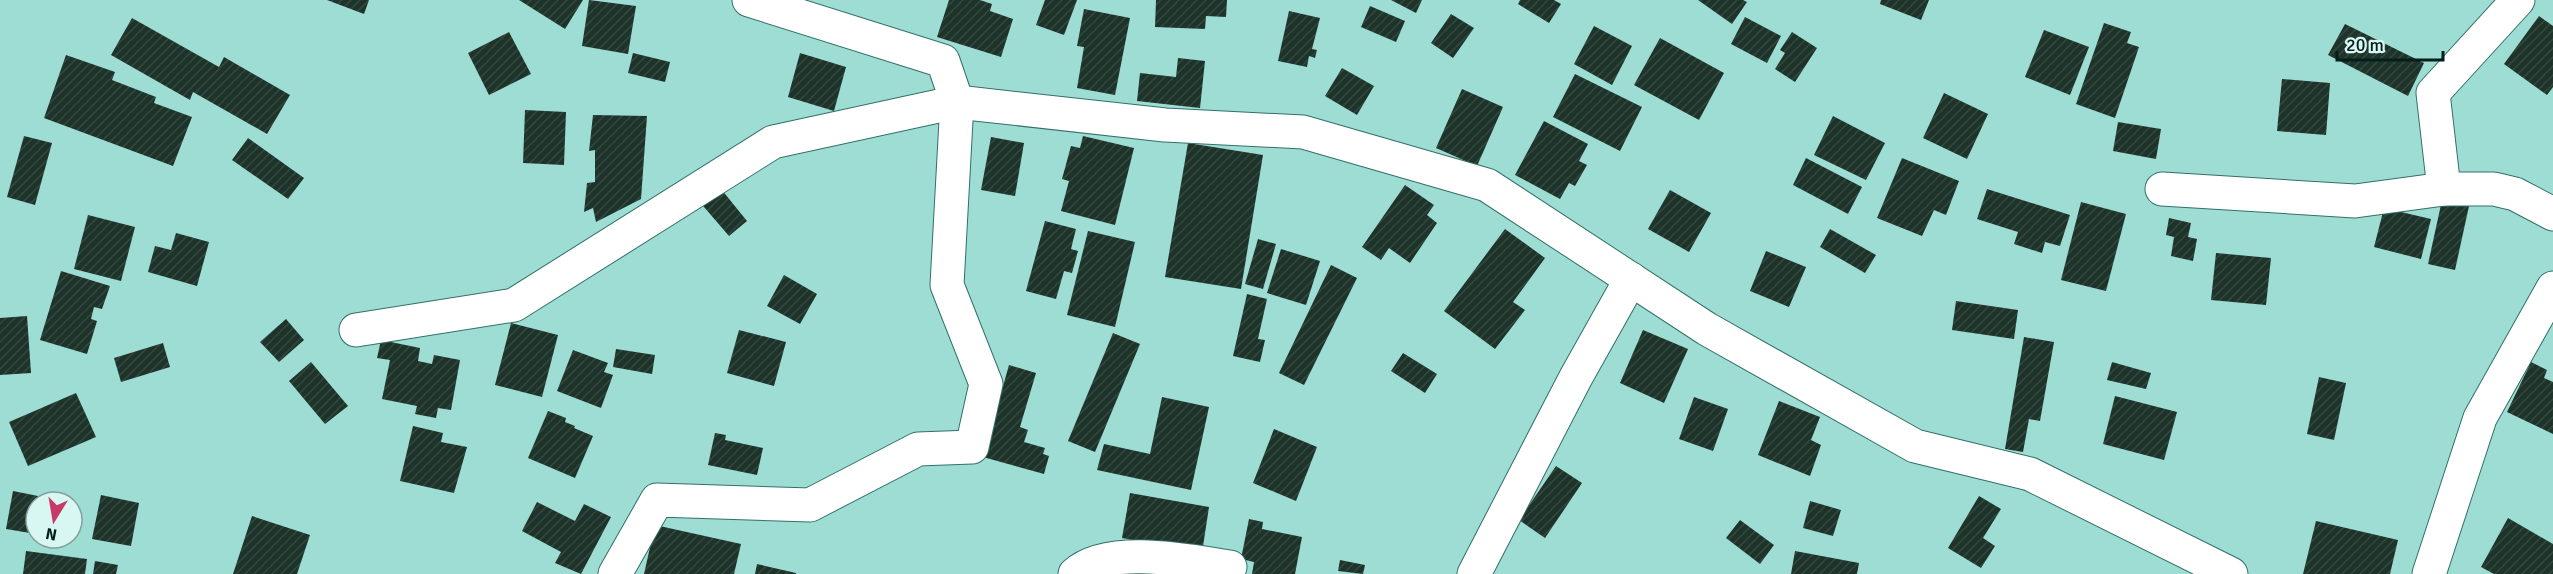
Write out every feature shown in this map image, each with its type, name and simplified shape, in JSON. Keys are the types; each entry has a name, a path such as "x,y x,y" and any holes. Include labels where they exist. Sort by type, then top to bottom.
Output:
{"street":[{"path":"615,574 657,501 810,505 918,449 972,447 986,384 947,285 957,102 943,61 749,0"},
{"path":"2444,189 2433,93 2518,0"},
{"path":"356,330 514,305 773,142 957,102 1165,125 1303,132 1487,185 1707,329 1915,446 2030,474 2184,564 2231,574"},
{"path":"2162,189 2355,201 2444,189 2504,190 2553,214"},
{"path":"1474,574 1576,377 1631,279"},
{"path":"2429,574 2480,418 2553,288"},
{"path":"1075,574 1086,564 1149,554 1230,567"}],"building":[{"path":"327,0 369,0 364,14"},
{"path":"519,0 583,0 565,29"},
{"path":"589,0 636,6 628,54 582,46"},
{"path":"949,0 980,0 992,4 990,11 1013,19 1001,57 937,37"},
{"path":"1045,0 1077,0 1064,35 1036,25"},
{"path":"1156,0 1227,0 1226,17 1206,16 1205,29 1155,27"},
{"path":"1391,0 1422,0 1416,13"},
{"path":"1520,0 1554,0 1561,4 1549,23 1518,4"},
{"path":"1698,0 1743,0 1747,2 1732,24"},
{"path":"1881,0 1929,0 1921,20 1880,4"},
{"path":"1370,6 1405,21 1396,42 1361,27"},
{"path":"1084,9 1130,18 1115,95 1077,88 1084,47 1077,46"},
{"path":"1289,11 1320,18 1312,49 1317,50 1315,58 1309,56 1307,67 1278,61"},
{"path":"1451,14 1474,28 1453,58 1431,43"},
{"path":"2539,16 2553,26 2553,87 2547,95 2504,64"},
{"path":"1745,17 1781,36 1767,63 1731,44"},
{"path":"132,18 219,67 224,57 290,95 267,134 193,92 190,100 111,55"},
{"path":"2104,23 2131,32 2127,43 2139,47 2115,118 2076,104"},
{"path":"2345,24 2424,63 2408,96 2328,55"},
{"path":"1594,26 1632,46 1612,85 1574,64"},
{"path":"2044,30 2089,47 2070,95 2025,77"},
{"path":"509,32 531,74 489,95 468,53"},
{"path":"1792,32 1817,48 1795,82 1775,69 1785,53 1780,50"},
{"path":"1660,38 1724,73 1699,120 1634,85"},
{"path":"633,53 670,62 665,82 628,73"},
{"path":"800,53 846,67 834,111 788,97"},
{"path":"66,55 115,72 112,80 156,97 154,103 192,117 173,166 44,118"},
{"path":"1178,58 1205,61 1200,108 1137,101 1140,73 1176,77"},
{"path":"1342,68 1374,86 1357,115 1325,96"},
{"path":"1575,74 1642,107 1620,151 1553,117"},
{"path":"2282,79 2330,83 2326,135 2277,131"},
{"path":"1462,89 1503,107 1477,166 1436,148"},
{"path":"1944,93 1988,114 1967,159 1923,138"},
{"path":"525,110 566,112 564,165 523,163"},
{"path":"593,115 647,116 641,199 596,222 593,208 584,212 587,183 595,182 595,150 589,151"},
{"path":"1833,116 1885,143 1866,180 1814,155"},
{"path":"1544,121 1588,144 1579,161 1587,165 1575,186 1569,183 1560,199 1515,175"},
{"path":"2118,122 2161,129 2156,159 2113,151"},
{"path":"24,136 52,143 35,205 7,197"},
{"path":"1083,136 1134,148 1115,225 1061,211 1069,181 1062,179 1071,146 1080,148"},
{"path":"991,137 1024,143 1015,196 981,190"},
{"path":"248,138 304,178 288,199 232,160"},
{"path":"1188,143 1263,155 1241,289 1165,277"},
{"path":"1806,158 1862,187 1848,214 1793,185"},
{"path":"1902,158 1959,181 1946,215 1934,210 1922,236 1877,218"},
{"path":"717,184 747,221 729,236 698,200"},
{"path":"1405,185 1434,205 1427,215 1437,223 1410,263 1389,248 1381,260 1362,247"},
{"path":"1987,189 2070,215 2060,246 2045,242 2042,253 2014,244 2018,232 1977,219"},
{"path":"1670,190 1711,213 1689,252 1648,229"},
{"path":"2442,200 2469,206 2455,270 2428,264"},
{"path":"2081,202 2126,214 2106,291 2061,280"},
{"path":"2384,208 2431,219 2421,259 2374,247"},
{"path":"88,215 135,227 121,281 74,269"},
{"path":"2169,218 2191,223 2188,237 2197,239 2193,261 2171,256 2174,237 2166,235"},
{"path":"1045,221 1076,229 1071,249 1078,251 1072,273 1064,271 1056,299 1026,291"},
{"path":"1505,229 1545,258 1513,302 1525,310 1495,349 1444,311"},
{"path":"1830,229 1876,255 1865,273 1820,247"},
{"path":"1088,231 1135,242 1115,327 1067,315"},
{"path":"176,233 209,242 197,286 148,272 155,246 171,250"},
{"path":"1258,239 1276,244 1263,289 1245,284"},
{"path":"1281,249 1320,261 1306,305 1267,293"},
{"path":"1766,251 1806,267 1789,307 1750,291"},
{"path":"2216,253 2271,258 2266,305 2211,300"},
{"path":"1331,265 1357,278 1304,385 1279,373"},
{"path":"61,271 110,286 102,309 94,307 91,319 97,321 87,354 40,340"},
{"path":"784,275 817,294 800,324 767,306"},
{"path":"1247,294 1267,299 1258,339 1265,340 1260,362 1233,356"},
{"path":"1956,301 2018,310 2014,339 1952,330"},
{"path":"27,316 31,373 0,375 0,318"},
{"path":"286,319 304,340 279,362 260,342"},
{"path":"511,323 558,335 542,397 495,385"},
{"path":"739,330 786,342 774,386 727,373"},
{"path":"1643,330 1688,349 1664,403 1620,383"},
{"path":"1113,333 1140,344 1095,452 1068,441"},
{"path":"2024,337 2054,342 2040,421 2029,419 2023,452 2005,449"},
{"path":"381,340 420,348 418,361 432,364 434,355 460,360 451,410 438,408 436,418 415,414 417,406 382,399 390,360 377,358"},
{"path":"163,343 170,367 121,382 114,358"},
{"path":"616,349 655,355 652,374 613,367"},
{"path":"573,350 608,363 604,372 613,375 601,408 557,391"},
{"path":"1403,353 1437,374 1425,393 1391,371"},
{"path":"311,362 348,406 325,424 289,381"},
{"path":"2112,362 2151,373 2146,389 2107,380"},
{"path":"2531,362 2547,370 2544,378 2553,382 2553,434 2507,412"},
{"path":"1009,365 1036,373 1020,427 1028,430 1024,442 1045,448 1043,454 1049,456 1044,474 983,457"},
{"path":"2319,377 2346,383 2334,440 2307,434"},
{"path":"76,393 96,437 28,466 9,422"},
{"path":"2115,396 2177,412 2164,460 2103,444"},
{"path":"1162,397 1209,407 1191,490 1097,470 1104,444 1150,454"},
{"path":"1694,397 1728,409 1713,451 1679,439"},
{"path":"1779,401 1820,417 1811,440 1821,445 1810,476 1758,455"},
{"path":"548,411 566,418 565,422 575,426 574,428 593,436 575,478 528,458"},
{"path":"413,426 443,433 441,442 467,447 454,493 400,481"},
{"path":"1274,429 1317,447 1296,501 1253,483"},
{"path":"715,433 726,435 725,440 763,448 757,475 708,465"},
{"path":"1556,466 1582,483 1545,538 1519,520"},
{"path":"13,491 24,493 24,532 6,529"},
{"path":"1130,493 1209,507 1202,553 1122,538"},
{"path":"101,495 139,503 131,546 92,539"},
{"path":"1979,496 2001,509 1983,538 1995,546 1981,568 1948,548"},
{"path":"1810,501 1841,510 1833,536 1803,528"},
{"path":"537,502 575,521 584,504 611,517 581,574 555,563 561,552 522,531"},
{"path":"252,516 310,535 297,574 233,574"},
{"path":"2508,518 2553,544 2553,574 2494,574 2481,567"},
{"path":"1249,519 1263,522 1262,529 1302,537 1295,574 1252,574 1254,562 1241,559"},
{"path":"1740,520 1774,545 1760,564 1726,538"},
{"path":"2316,521 2398,540 2390,574 2303,574"},
{"path":"655,525 741,544 734,574 644,574"},
{"path":"26,551 87,559 85,574 23,574"},
{"path":"1795,551 1859,563 1857,574 1791,574"},
{"path":"1340,560 1365,565 1363,574 1338,571"},
{"path":"95,561 118,565 116,574 93,574"},
{"path":"757,564 796,573 796,574 755,574"}]}
